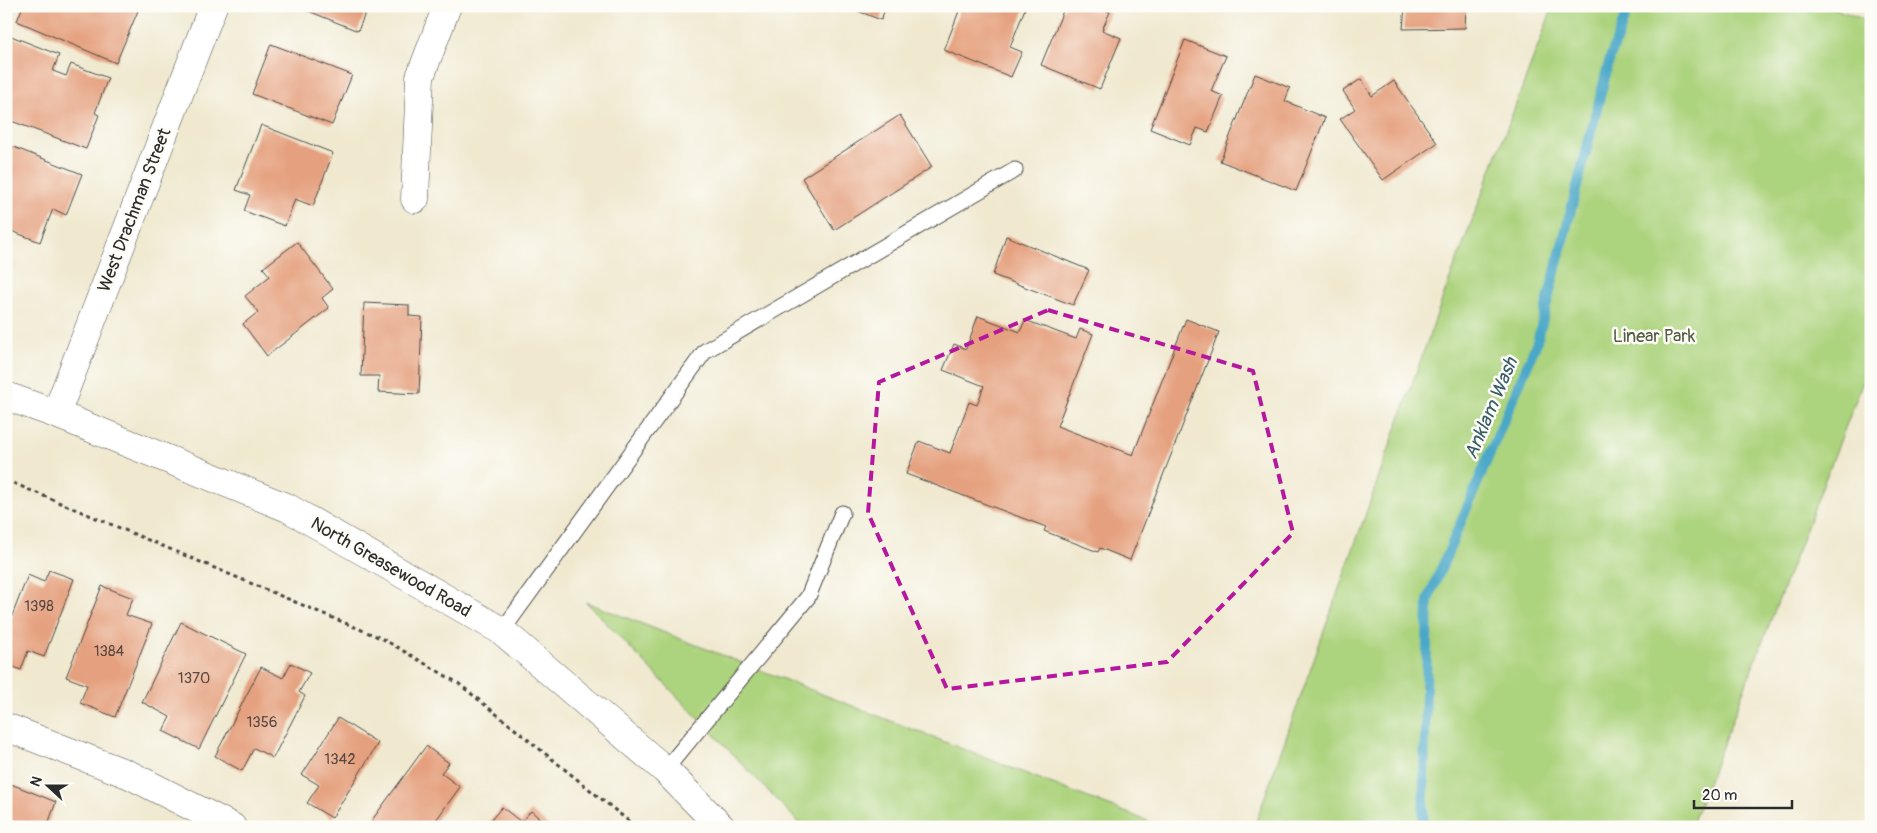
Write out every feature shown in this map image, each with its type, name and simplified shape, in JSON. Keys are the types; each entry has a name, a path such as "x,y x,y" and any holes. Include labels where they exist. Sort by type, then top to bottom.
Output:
{"street":[{"name":"West Drachman Street","path":"56,414 213,6"},
{"path":"415,199 420,77 447,6"},
{"name":"North Greasewood Road","path":"6,396 56,414 288,508 502,631 665,770 721,827"},
{"path":"6,728 130,775 232,827"}],"lane":[{"path":"502,631 705,351 1015,170"},
{"path":"665,770 808,597 842,513"}],"path":[{"path":"6,480 383,639 458,683 636,827"}],"highlighted area":[{"path":"1048,310 1253,371 1293,533 1167,662 947,689 868,513 879,382"}],"green space":[{"name":"Linear Park","path":"1553,6 1827,6 1871,22 1871,361 1691,827 1254,827 1442,300"},
{"path":"586,602 1163,827 803,827"}],"building":[{"path":"23,6 140,6 116,63 17,21"},
{"path":"296,6 368,6 358,31"},
{"path":"851,6 886,6 881,20 850,8"},
{"path":"961,6 1026,6 1010,47 1022,52 1011,77 944,50"},
{"path":"1065,6 1095,6 1110,12 1102,30 1121,38 1100,89 1041,65"},
{"path":"1405,6 1472,7 1466,8 1465,28 1403,29"},
{"path":"6,34 59,55 53,71 66,76 71,64 108,78 95,113 99,115 86,149 6,119"},
{"path":"1185,40 1226,56 1211,91 1223,96 1208,132 1197,128 1190,145 1150,129"},
{"path":"271,44 352,75 332,125 252,94"},
{"path":"1255,74 1290,88 1285,101 1325,118 1296,191 1220,161"},
{"path":"1361,79 1372,96 1394,81 1437,143 1383,180 1340,119 1355,109 1343,91"},
{"path":"900,115 932,167 834,230 802,178"},
{"path":"261,125 333,153 313,206 295,199 285,226 244,211 250,195 236,190"},
{"path":"6,144 82,174 66,215 53,209 40,242 6,229 12,214 6,211"},
{"path":"1006,236 1089,270 1073,305 993,275"},
{"path":"297,242 333,289 322,298 329,308 267,356 243,324 258,312 245,296 270,276 263,268"},
{"path":"364,303 409,305 409,316 422,317 419,394 378,392 379,376 361,376"},
{"path":"978,316 1020,332 1025,320 1076,339 1080,329 1093,334 1057,426 1133,455 1186,319 1219,332 1130,560 1100,548 1098,552 1044,531 1046,527 906,474 919,441 950,453 969,402 977,405 984,386 943,370 954,344 966,349"},
{"path":"49,570 74,579 44,657 28,651 21,670 6,664 6,631 28,575 44,582"},
{"path":"102,586 133,598 126,615 152,624 115,717 80,703 87,685 66,677"},
{"path":"181,622 246,654 199,749 163,731 170,717 142,702"},
{"path":"291,663 310,673 299,692 305,696 273,758 254,748 242,771 215,756 261,667 283,678"},
{"path":"338,718 378,743 332,818 307,803 319,785 302,775"},
{"path":"426,746 449,763 441,773 460,787 431,827 381,827 372,820"},
{"path":"6,782 56,802 47,827 6,827"},
{"path":"502,807 521,822 531,811 550,827 485,827"}],"waterway":[{"name":"Anklam Wash","path":"1423,827 1428,600 1537,342 1610,58 1629,6"}]}
